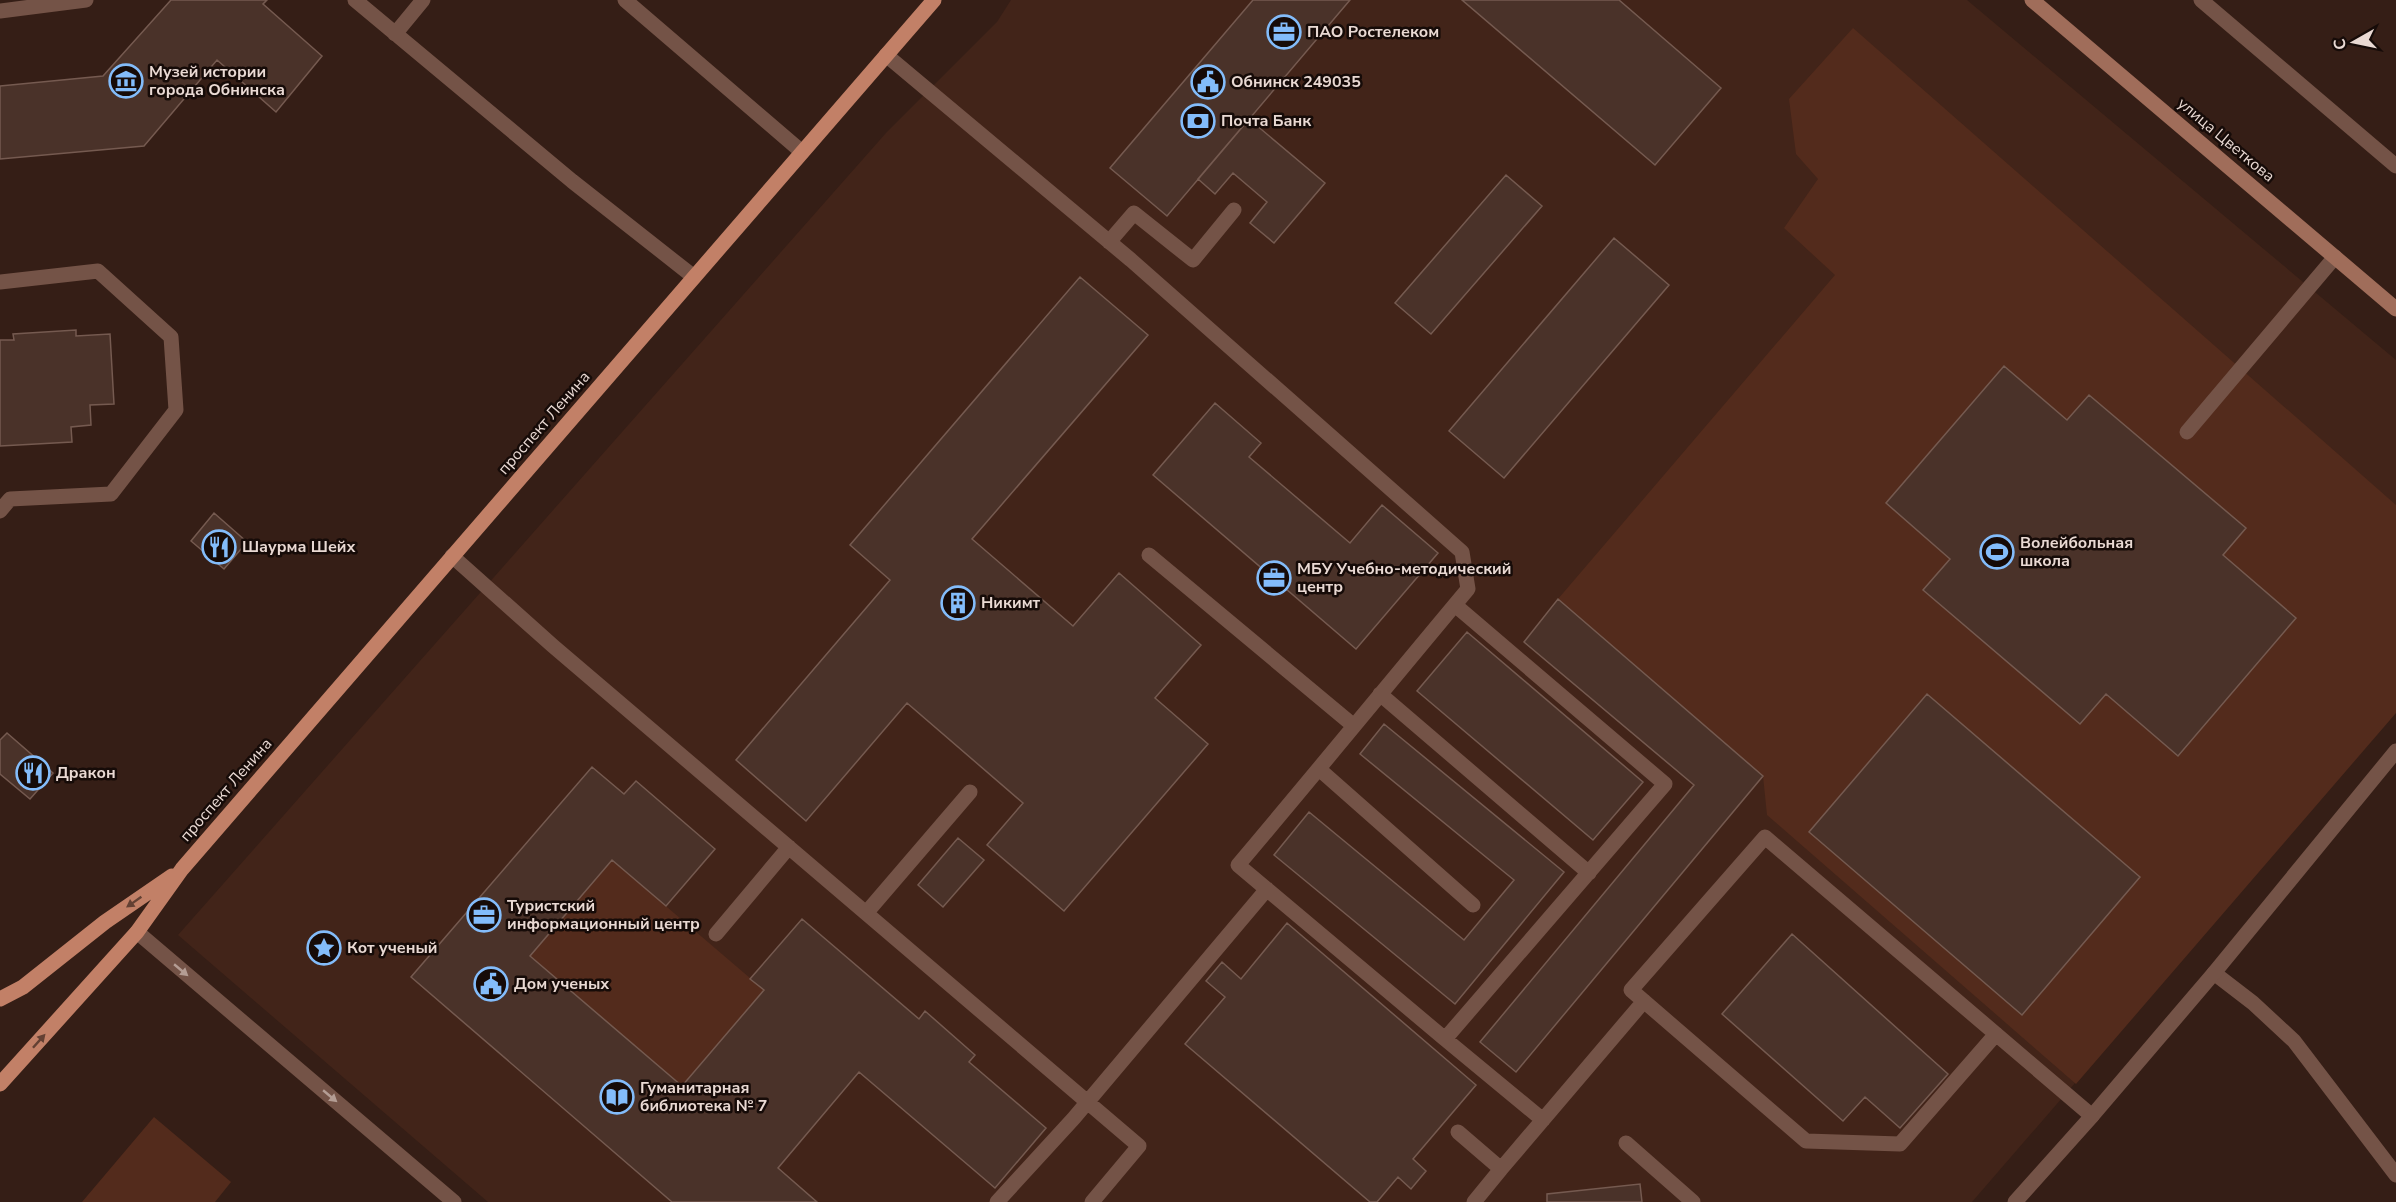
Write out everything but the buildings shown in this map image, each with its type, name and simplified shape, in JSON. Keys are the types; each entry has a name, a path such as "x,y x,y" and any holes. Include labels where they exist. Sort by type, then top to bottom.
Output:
{"main road":[{"name":"проспект Ленина","path":"0,1084 137,932 182,869 934,0"},
{"name":"проспект Ленина","path":"0,999 23,987 105,922 182,869"}],"street":[{"path":"0,11 86,0"},
{"path":"355,0 572,182 694,277"},
{"path":"395,34 423,0"},
{"path":"625,0 802,152"},
{"name":"улица Цветкова","path":"2032,0 2396,309"},
{"path":"2202,0 2396,166"},
{"path":"886,55 1109,242 1462,552 1468,589 1238,865 1543,1120"},
{"path":"1109,242 1134,213 1193,260 1234,210"},
{"path":"2187,432 2336,257"},
{"path":"0,282 98,272 171,337 176,410 111,494 10,500 0,511"},
{"path":"1149,555 1354,726"},
{"path":"453,556 553,646 1089,1100 1140,1146 1092,1202"},
{"path":"1446,1039 1665,784 1455,605"},
{"path":"1380,694 1589,873"},
{"path":"2015,1202 2214,973 2394,757"},
{"path":"1319,769 1473,905"},
{"path":"867,912 970,792"},
{"path":"1996,1034 1900,1144 1806,1141 1631,990 1765,837 1996,1034 2092,1116"},
{"path":"716,934 789,847"},
{"path":"998,1202 1089,1100 1267,889"},
{"path":"137,932 454,1202"},
{"path":"2214,973 2294,1041 2396,1174"},
{"path":"1474,1202 1644,1001"},
{"path":"1458,1132 1501,1169"},
{"path":"1626,1143 1693,1202"}],"shaded area":[{"path":"1011,0 1967,0 2396,360 2396,712 1972,1202 488,1202 178,935 886,133 997,22"},
{"name":"Волейбольная школа","path":"1853,28 2396,505 2396,713 2076,1084 1767,815 1763,776 1558,599 1835,275 1784,228 1818,179 1796,154 1789,99"},
{"path":"612,860 764,990 682,1086 530,956"},
{"path":"154,1117 231,1182 215,1202 82,1202"}],"place":[{"name":"ПАО Ростелеком","path":"1284,32"},
{"name":"Музей истории города Обнинска","path":"126,81"},
{"name":"Обнинск 249035","path":"1208,82"},
{"name":"Почта Банк","path":"1198,121"},
{"name":"Шаурма Шейх","path":"219,547"},
{"name":"Волейбольная школа","path":"1997,552"},
{"name":"МБУ Учебно-методический центр","path":"1274,578"},
{"name":"Никимт","path":"958,603"},
{"name":"Дракон","path":"33,773"},
{"name":"Туристский информационный центр","path":"484,915"},
{"name":"Кот ученый","path":"324,948"},
{"name":"Дом ученых","path":"491,984"},
{"name":"Гуманитарная библиотека № 7","path":"617,1097"}]}
